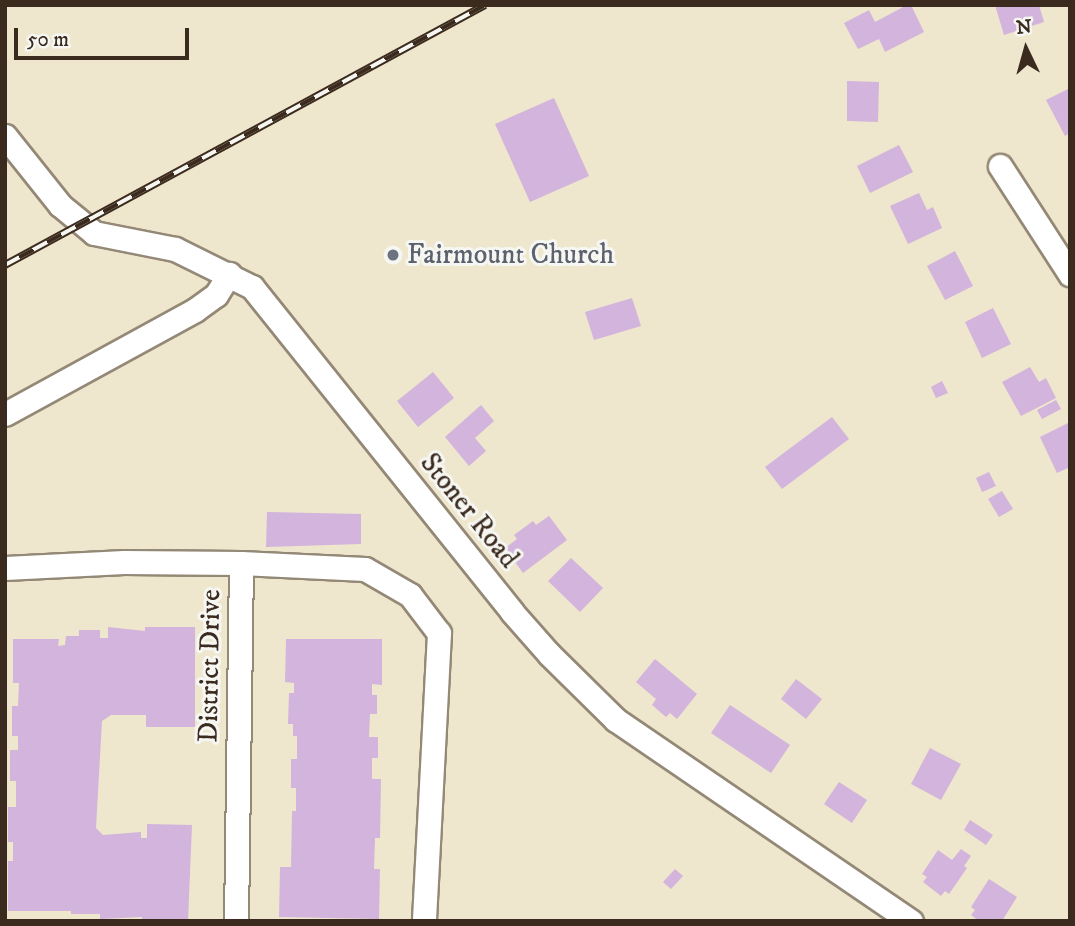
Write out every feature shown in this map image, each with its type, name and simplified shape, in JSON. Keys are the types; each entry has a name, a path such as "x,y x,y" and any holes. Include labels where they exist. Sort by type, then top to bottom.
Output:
{"street":[{"name":"Stoner Road","path":"5,136 60,205 94,233 164,246 252,287 512,612 549,654 616,720 911,921"},
{"path":"1000,166 1070,274"},
{"path":"5,414 195,310 216,295 229,274"},
{"name":"District Drive","path":"5,568 124,562 241,563 236,921"},
{"path":"241,563 365,569 410,596 439,633 424,921"}],"building":[{"path":"911,5 924,32 885,52 879,39 858,49 844,23 869,10 875,22"},
{"path":"995,5 1039,5 1044,22 1004,35"},
{"path":"847,81 879,82 878,122 847,121"},
{"path":"1070,88 1070,133 1065,136 1046,100"},
{"path":"554,98 589,176 530,202 495,124"},
{"path":"899,145 913,172 870,193 857,166"},
{"path":"919,193 927,210 933,207 942,228 908,244 890,206"},
{"path":"955,251 973,286 945,300 927,266"},
{"path":"632,298 641,326 594,340 585,312"},
{"path":"993,308 1011,344 982,358 965,322"},
{"path":"1030,367 1039,382 1046,378 1056,398 1021,416 1002,382"},
{"path":"433,372 454,398 418,427 397,401"},
{"path":"942,381 948,393 936,398 931,387"},
{"path":"1056,400 1061,409 1042,419 1037,410"},
{"path":"481,405 494,421 475,438 486,451 469,466 445,437"},
{"path":"832,417 849,439 782,489 765,467"},
{"path":"1068,423 1070,467 1057,473 1040,437"},
{"path":"989,472 996,486 982,492 976,478"},
{"path":"1002,491 1013,509 999,517 988,499"},
{"path":"267,512 361,514 361,544 266,547"},
{"path":"549,516 567,540 523,573 505,548 517,539 514,535 533,521 536,525"},
{"path":"571,558 603,588 580,612 548,581"},
{"path":"108,627 145,631 145,627 195,627 195,727 146,727 146,715 111,715 102,721 96,828 103,835 141,832 141,838 147,838 147,824 192,825 188,921 142,920 142,917 100,919 100,914 71,914 71,911 8,911 8,861 13,861 13,842 8,842 8,807 16,807 16,781 10,781 10,750 18,750 18,736 12,736 12,706 18,706 19,683 13,683 13,639 59,639 58,646 65,645 66,636 79,636 79,630 100,630 100,638 108,638"},
{"path":"286,639 382,639 382,685 372,684 372,695 377,695 377,714 370,714 369,737 378,737 378,758 372,758 372,779 381,779 380,838 375,838 374,869 380,869 379,919 279,917 280,867 291,867 292,811 296,811 296,788 291,788 291,759 297,759 297,736 293,736 293,724 288,724 289,693 294,693 294,683 285,682"},
{"path":"655,659 697,694 677,719 670,713 666,717 652,705 656,699 636,682"},
{"path":"796,679 822,699 806,719 781,699"},
{"path":"730,705 790,745 771,773 711,733"},
{"path":"930,748 961,764 941,800 911,784"},
{"path":"839,782 867,800 852,823 824,804"},
{"path":"970,820 993,835 986,845 964,830"},
{"path":"961,849 971,856 964,866 967,868 949,894 945,891 941,896 923,882 927,877 922,874 938,850 952,860"},
{"path":"675,869 683,876 671,889 663,882"},
{"path":"989,879 1017,897 1002,921 979,921 971,915 975,910 971,907"}],"railway":[{"path":"5,265 485,5"}],"place":[{"name":"Fairmount Church","path":"393,255"}]}
